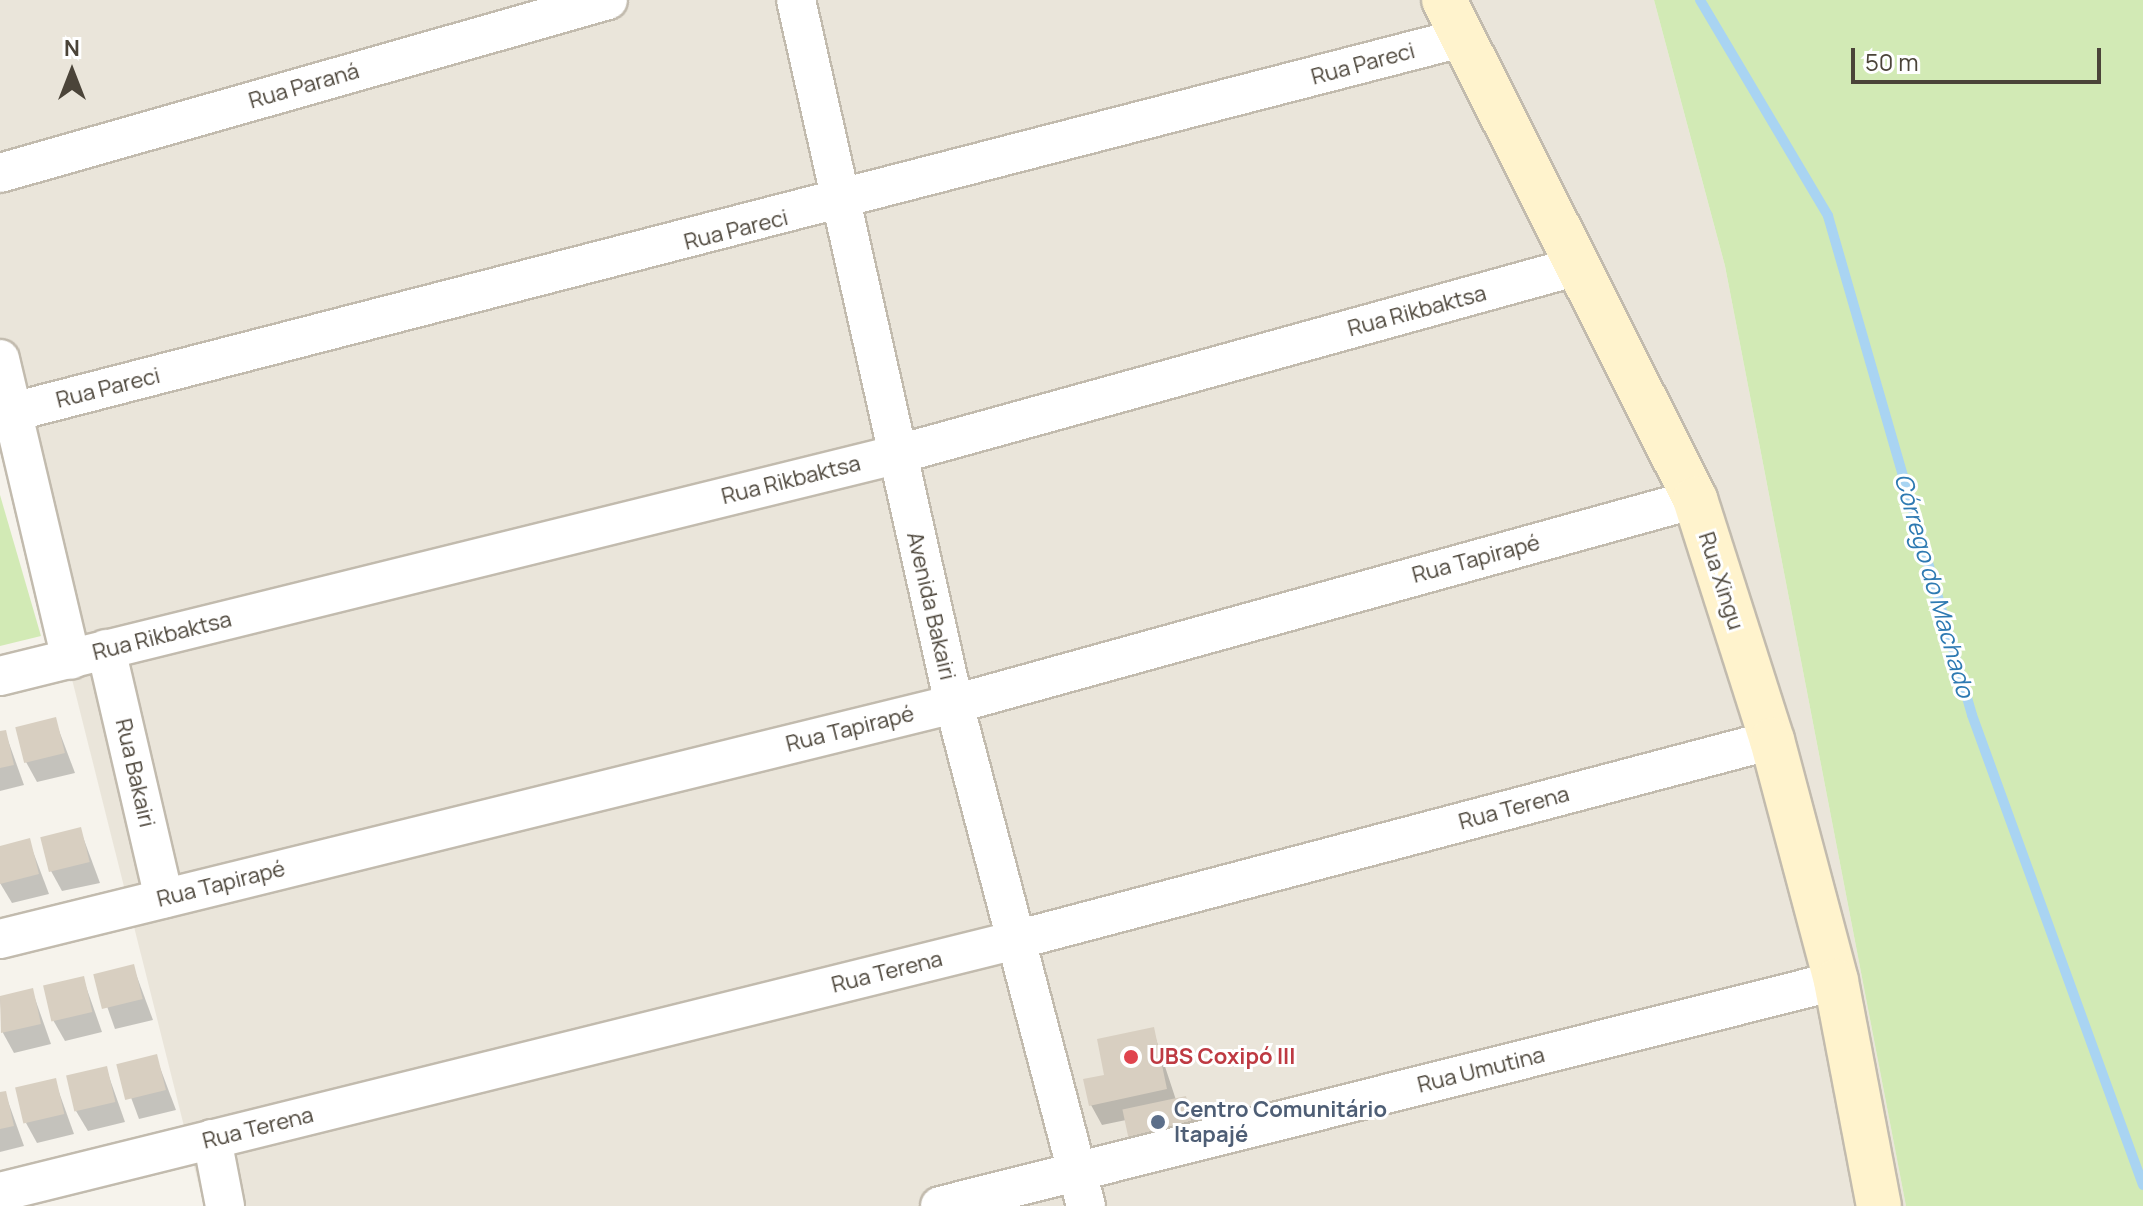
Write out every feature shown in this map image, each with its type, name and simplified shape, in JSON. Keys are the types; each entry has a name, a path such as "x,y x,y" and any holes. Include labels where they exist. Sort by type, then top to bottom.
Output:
{"street":[{"name":"Rua Paraná","path":"0,173 608,0"},
{"name":"Avenida Bakairi","path":"796,0 845,202 895,455 954,704 1012,941 1082,1188"},
{"name":"Rua Pareci","path":"9,413 845,202 1452,19"},
{"name":"Rua Xingu","path":"1452,19 1695,499 1772,740 1836,981 1879,1206"},
{"name":"Rua Rikbaktsa","path":"0,676 895,455 1578,266"},
{"name":"Rua Bakairi","path":"0,359 9,413 164,898"},
{"name":"Rua Tapirapé","path":"0,939 954,704 1695,499"},
{"name":"Rua Terena","path":"0,1192 1012,941 1772,740"},
{"name":"Rua Umutina","path":"940,1206 1082,1188 1836,981"},
{"path":"212,1139 225,1206"}],"shaded area":[{"path":"0,0 1654,0 1725,266 1906,1206 204,1206 0,392"}],"green space":[{"path":"1654,0 2143,0 2143,1206 1906,1206 1725,266"},
{"path":"0,495 41,636 0,646"}],"building":[{"path":"56,717 65,753 24,763 15,727"},
{"path":"6,730 14,765 0,768 0,731"},
{"path":"81,827 90,862 49,872 40,837"},
{"path":"30,838 39,874 0,884 0,846"},
{"path":"134,964 143,999 102,1009 93,974"},
{"path":"84,976 92,1012 51,1021 43,985"},
{"path":"33,988 41,1024 1,1033 0,996"},
{"name":"UBS Coxipó III","path":"1154,1027 1167,1089 1089,1106 1083,1079 1104,1075 1097,1039"},
{"path":"157,1054 166,1090 125,1100 116,1064"},
{"path":"107,1066 115,1102 74,1111 66,1075"},
{"path":"56,1078 64,1114 23,1123 15,1087"},
{"path":"6,1091 14,1126 0,1129 0,1092"},
{"name":"Centro Comunitário Itapajé","path":"1186,1096 1194,1134 1131,1148 1122,1110"}],"waterway":[{"name":"Córrego do Machado","path":"1700,0 1828,216 1972,715 2143,1185"}],"place":[{"name":"UBS Coxipó III","path":"1131,1057"},
{"name":"Centro Comunitário Itapajé","path":"1158,1122"}]}
